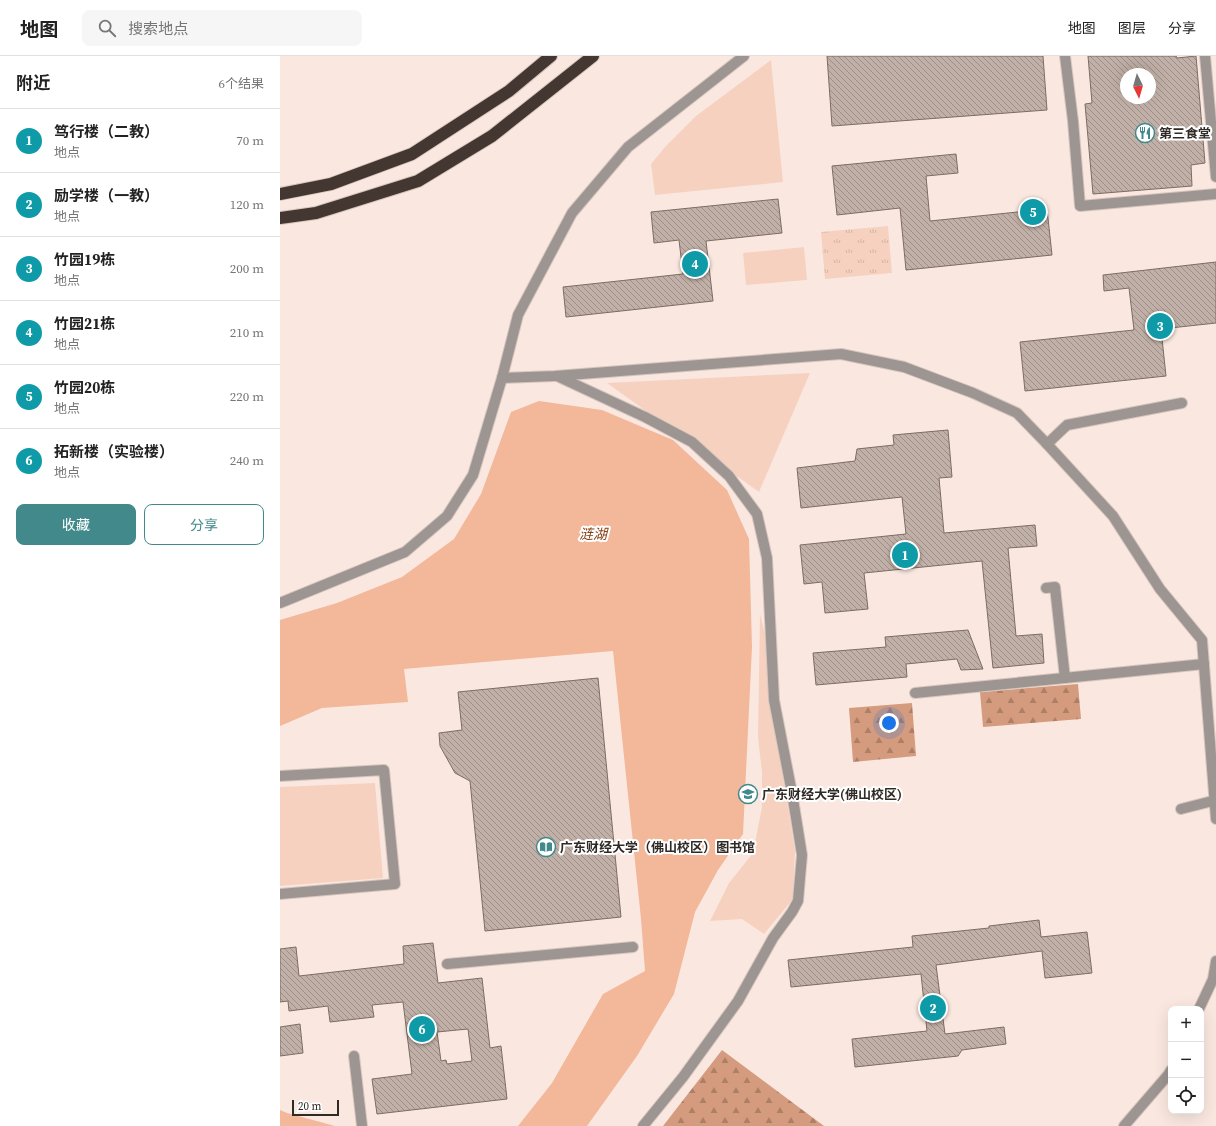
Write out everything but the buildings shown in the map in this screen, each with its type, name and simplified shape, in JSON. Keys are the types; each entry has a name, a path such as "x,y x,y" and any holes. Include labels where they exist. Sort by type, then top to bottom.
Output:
{"highway":[{"path":"280,194 331,184 412,154 509,91 551,56"},
{"path":"280,218 316,214 418,181 492,136 593,56"}],"street":[{"path":"280,603 405,552 447,516 472,475 502,378 518,315 572,213 628,147 744,56"},
{"path":"1065,56 1080,206 1216,194"},
{"path":"1205,56 1216,177"},
{"path":"502,378 555,376 841,354 904,367 973,393 1017,413 1048,444 1113,516 1160,589 1202,640 1216,819"},
{"path":"555,376 645,417 692,442 729,476 756,514 767,558 774,700 802,855 798,901 792,912 773,938 738,1001 683,1077 643,1126"},
{"path":"1048,444 1067,425 1182,403"},
{"path":"1046,588 1055,587 1065,678"},
{"path":"915,693 1204,664"},
{"path":"280,776 384,770 395,884 280,894"},
{"path":"1181,809 1215,800"},
{"path":"447,964 633,947"},
{"path":"1200,1006 1214,979 1216,961"},
{"path":"354,1056 362,1126"},
{"path":"1124,1126 1168,1075"}],"green space":[{"path":"771,60 783,182 655,195 651,164 665,147 696,116"},
{"path":"888,226 892,273 825,279 821,232"},
{"path":"804,247 807,280 746,285 743,253"},
{"path":"810,373 759,492 607,383"},
{"path":"760,614 767,642 768,683 772,721 795,850 793,899 764,934 742,919 710,921 729,883 753,853 762,807 762,772 758,738"},
{"path":"1078,684 1081,719 983,727 980,692"},
{"path":"912,703 916,756 853,762 849,708"},
{"path":"375,783 383,878 280,886 280,787"},
{"path":"722,1050 824,1126 663,1126"}],"water":[{"name":"涟湖","path":"539,401 602,410 673,440 727,490 749,539 752,647 743,834 718,870 695,912 674,994 637,1056 587,1126 518,1126 552,1083 603,994 645,971 613,651 404,669 408,702 322,708 280,726 280,620 337,603 402,577 454,539 481,494 511,412"},
{"path":"280,1110 287,1113 335,1126 280,1126"}],"place":[{"name":"第三食堂","path":"1145,133"},
{"name":"竹园20栋","path":"1033,212"},
{"name":"竹园21栋","path":"695,264"},
{"name":"竹园19栋","path":"1160,326"},
{"name":"笃行楼（二教）","path":"905,555"},
{"name":"广东财经大学(佛山校区)","path":"748,794"},
{"name":"广东财经大学（佛山校区）图书馆","path":"546,847"},
{"name":"励学楼（一教）","path":"933,1008"},
{"name":"拓新楼（实验楼）","path":"422,1029"}]}
